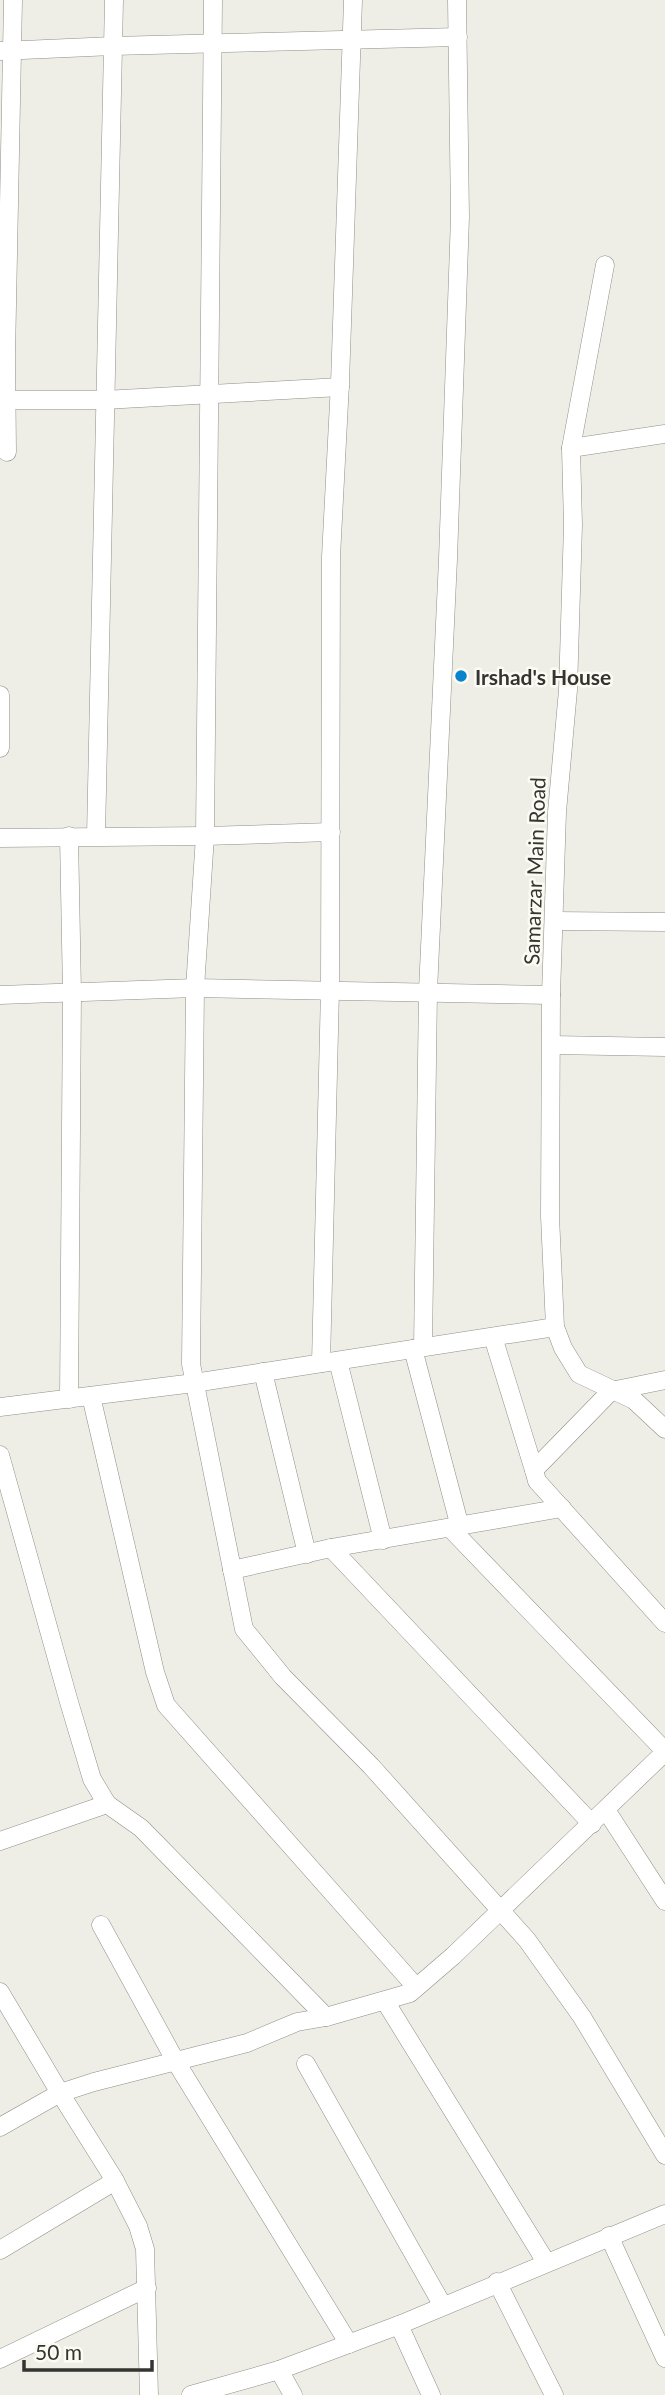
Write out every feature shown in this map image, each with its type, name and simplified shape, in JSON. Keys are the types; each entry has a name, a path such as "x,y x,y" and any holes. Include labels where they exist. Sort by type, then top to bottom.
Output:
{"street":[{"path":"7,452 7,400 3,356 6,51 13,0"},
{"path":"96,836 114,0"},
{"path":"213,0 205,836 195,988 191,1364 244,1629 283,1677 371,1766 527,1940 582,2017 665,2155"},
{"path":"353,0 340,387 331,557 329,1362 383,1540"},
{"path":"0,2127 60,2094 94,2082 247,2043 297,2022 326,2017 410,1993 592,1825 665,1752 455,1528 418,1348 428,991 460,217 457,0"},
{"path":"6,51 458,37"},
{"name":"Samarzar Main Road","path":"605,265 571,448 573,526 568,690 557,812 551,995 551,1216 555,1327 563,1348 579,1374 634,1400 665,1429"},
{"path":"7,400 104,400 340,387"},
{"path":"571,448 665,434"},
{"path":"0,695 0,748"},
{"path":"0,838 331,832"},
{"path":"69,836 72,993 69,1399"},
{"path":"554,921 665,922"},
{"path":"0,995 195,988 551,995"},
{"path":"552,1045 665,1047"},
{"path":"0,1407 194,1383 555,1327"},
{"path":"493,1337 537,1481 665,1623"},
{"path":"263,1372 307,1553"},
{"path":"534,1470 611,1391 665,1380"},
{"path":"91,1396 155,1672 166,1705 416,1987"},
{"path":"0,1455 92,1779 107,1804 141,1828 326,2017"},
{"path":"232,1570 331,1548 562,1508"},
{"path":"331,1548 592,1825"},
{"path":"0,1841 107,1804"},
{"path":"606,1810 665,1901"},
{"path":"101,1925 176,2062 349,2344"},
{"path":"1,1994 127,2201 145,2249 149,2395"},
{"path":"385,2001 546,2262"},
{"path":"306,2064 443,2306"},
{"path":"0,2250 115,2181"},
{"path":"191,2395 279,2370 399,2325 665,2214"},
{"path":"609,2236 665,2358"},
{"path":"497,2283 554,2395"},
{"path":"0,2359 147,2288"},
{"path":"399,2325 431,2395"},
{"path":"279,2370 293,2395"}],"place":[{"name":"Irshad's House","path":"461,676"}]}
